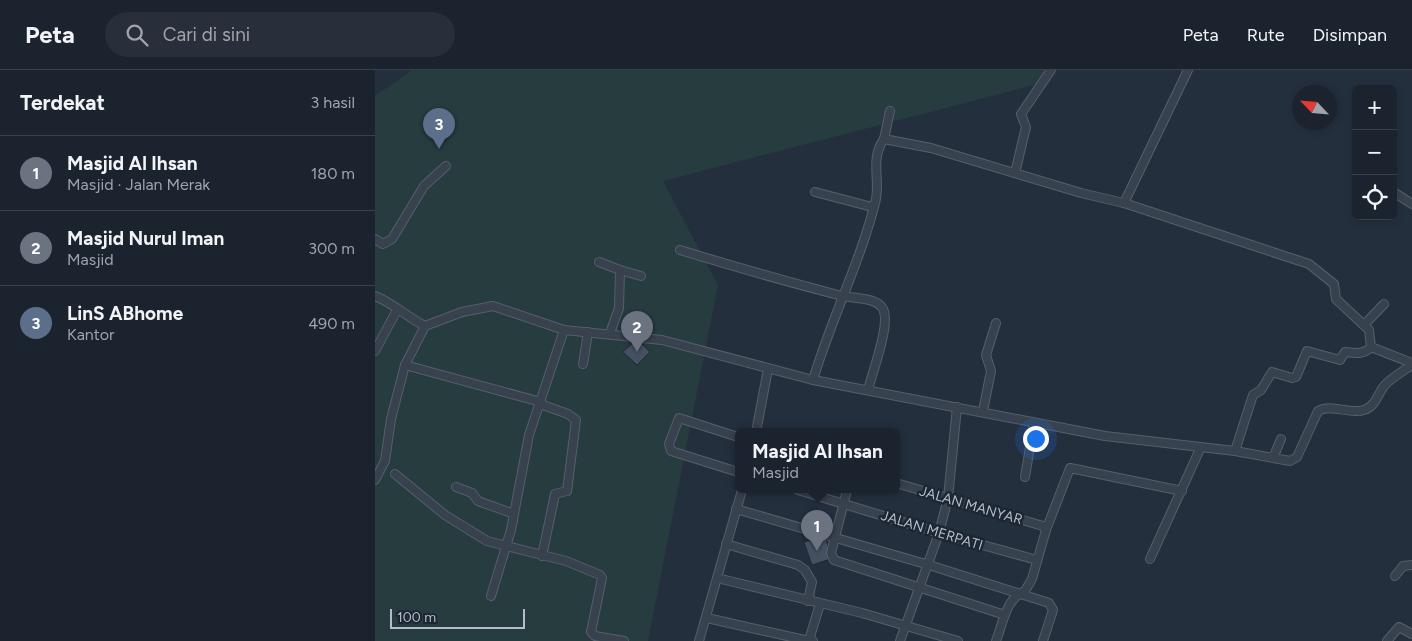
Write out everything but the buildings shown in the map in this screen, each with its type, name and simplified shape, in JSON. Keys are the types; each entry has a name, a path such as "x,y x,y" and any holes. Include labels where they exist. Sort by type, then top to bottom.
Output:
{"street":[{"path":"1015,173 1026,127 1021,114 1051,70"},
{"path":"1124,203 1188,70"},
{"path":"813,380 827,336 844,296 872,207 876,192 876,163 890,111"},
{"path":"884,139 931,148 1081,193 1124,203 1309,264 1334,284 1336,299 1371,332 1371,347 1367,352 1356,354 1345,352 1339,360 1307,351 1296,377 1292,378 1271,372 1261,390 1253,394 1235,451"},
{"path":"375,240 383,244 392,239 425,186 446,166"},
{"path":"815,192 872,207"},
{"path":"1397,194 1412,204"},
{"path":"680,250 844,296 875,301 882,307 885,314 884,329 867,390"},
{"path":"599,262 641,276"},
{"path":"610,333 619,308 620,270"},
{"path":"375,296 388,301 397,310 425,326"},
{"path":"1364,325 1384,304"},
{"path":"375,480 385,460 391,418 405,365 425,326 462,312 493,306 564,330 610,333 662,340 813,380 983,411 1034,423 1105,436 1295,460 1318,411 1329,408 1347,411 1364,410 1370,407 1387,383 1412,364"},
{"path":"375,351 397,310"},
{"path":"983,411 991,370 986,355 996,323"},
{"path":"491,596 507,547 529,435 564,330"},
{"path":"583,364 588,332"},
{"path":"1371,347 1412,364"},
{"path":"405,365 540,403 574,418 576,429 567,491 555,494 541,556"},
{"path":"757,428 768,369"},
{"path":"899,641 929,564 948,498 957,407"},
{"path":"735,436 684,419 677,420 669,444 671,451 735,471"},
{"path":"1025,477 1034,423"},
{"path":"1273,458 1281,439"},
{"path":"1150,559 1200,449"},
{"path":"996,641 1005,615 1018,594 1025,591 1028,586 1046,530 1070,468 1182,491"},
{"path":"395,474 445,515 487,540 507,547 566,561 600,575 602,578 591,632 595,636 624,641"},
{"name":"JALAN MANYAR","path":"900,484 999,512 1043,526 1046,530"},
{"path":"456,487 471,493 478,501 514,514"},
{"path":"699,641 741,493"},
{"name":"JALAN MERPATI","path":"809,493 939,533 1037,560"},
{"path":"846,493 831,553 835,560 1005,615"},
{"path":"736,509 929,564 1052,606 1053,610 1043,641"},
{"path":"726,544 799,564 812,582 808,601"},
{"path":"1395,576 1403,566 1412,565"},
{"path":"717,578 820,604 862,612 958,641"},
{"path":"707,618 810,641 820,604"},
{"path":"1387,641 1399,627 1412,634"}],"green space":[{"path":"412,70 1044,70 1038,84 663,181 718,285 648,641 375,641 375,96"}],"place":[{"name":"LinS ABhome","path":"439,149"},
{"name":"Masjid Nurul Iman","path":"637,352"},
{"name":"Masjid Al Ihsan","path":"817,551"}]}
